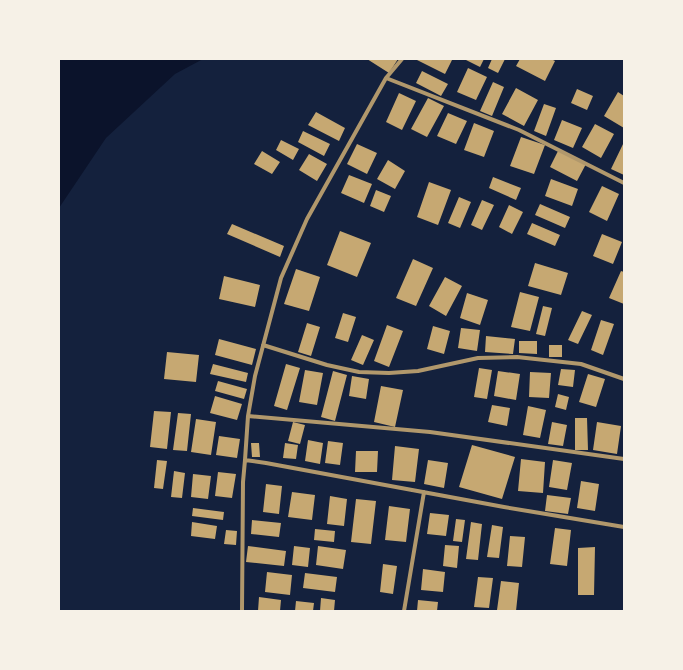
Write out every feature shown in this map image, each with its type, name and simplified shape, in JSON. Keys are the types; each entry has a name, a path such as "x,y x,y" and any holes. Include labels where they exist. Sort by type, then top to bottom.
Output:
{"street":[{"path":"242,611 243,482 248,416 255,376 280,278 307,219 386,78 402,59"},
{"path":"386,78 519,130 624,183"},
{"path":"263,345 327,365 359,372 390,373 418,371 478,358 517,357 581,364 624,379"},
{"path":"248,416 430,432 624,459"},
{"path":"245,460 624,527"},
{"path":"404,611 424,492"}],"water":[{"path":"203,59 175,74 106,138 59,208 59,60"}],"building":[{"path":"367,59 398,59 389,73"},
{"path":"415,59 450,59 452,60 445,74"},
{"path":"464,59 484,59 480,67"},
{"path":"492,59 505,59 498,73 488,68"},
{"path":"520,59 551,59 555,61 545,81 516,66"},
{"path":"468,68 487,77 476,100 457,92"},
{"path":"422,71 448,84 441,96 416,83"},
{"path":"493,82 504,87 492,116 480,111"},
{"path":"516,88 538,100 524,126 502,114"},
{"path":"577,89 593,96 587,110 571,103"},
{"path":"618,92 624,96 624,128 604,116"},
{"path":"399,93 416,101 402,130 386,122"},
{"path":"428,98 444,106 427,137 411,129"},
{"path":"544,104 556,108 546,136 534,131"},
{"path":"316,112 345,128 339,141 308,125"},
{"path":"448,113 467,121 456,144 437,136"},
{"path":"562,120 582,128 573,148 554,140"},
{"path":"474,123 494,131 484,157 464,150"},
{"path":"595,124 614,134 601,158 582,147"},
{"path":"303,131 330,144 324,156 298,142"},
{"path":"521,137 545,145 534,174 510,166"},
{"path":"281,140 299,149 293,160 276,150"},
{"path":"624,142 624,175 611,169"},
{"path":"357,144 377,153 367,174 347,164"},
{"path":"262,151 280,162 272,174 254,164"},
{"path":"558,151 586,164 577,181 550,167"},
{"path":"309,154 327,164 317,181 299,170"},
{"path":"388,160 405,171 395,189 377,179"},
{"path":"349,175 372,184 364,203 341,193"},
{"path":"493,177 521,188 516,200 489,188"},
{"path":"551,179 578,189 572,206 545,196"},
{"path":"429,182 451,190 438,225 417,217"},
{"path":"602,186 619,194 607,221 589,212"},
{"path":"376,190 391,196 384,212 370,206"},
{"path":"459,197 471,202 460,228 448,223"},
{"path":"482,200 494,205 482,230 471,225"},
{"path":"540,204 570,217 565,228 535,215"},
{"path":"509,205 523,212 512,234 499,227"},
{"path":"532,223 560,235 555,246 527,234"},
{"path":"232,224 284,246 280,257 227,234"},
{"path":"340,231 371,243 357,277 327,265"},
{"path":"602,234 622,242 613,264 593,256"},
{"path":"413,259 433,268 416,306 396,298"},
{"path":"535,263 568,273 561,295 528,286"},
{"path":"296,269 320,277 309,311 284,304"},
{"path":"621,271 624,272 624,304 609,298"},
{"path":"224,276 260,285 255,307 219,299"},
{"path":"445,277 462,286 446,316 429,306"},
{"path":"520,292 539,297 530,331 511,327"},
{"path":"467,293 488,300 480,325 460,318"},
{"path":"543,306 552,308 545,336 536,334"},
{"path":"582,311 592,315 578,344 568,340"},
{"path":"343,313 356,317 348,342 335,338"},
{"path":"601,320 614,324 603,355 591,350"},
{"path":"307,323 320,327 311,356 298,352"},
{"path":"387,325 403,331 389,367 374,361"},
{"path":"433,326 450,331 444,354 427,349"},
{"path":"461,328 480,330 477,351 458,348"},
{"path":"362,335 374,340 363,365 351,360"},
{"path":"486,336 515,339 513,354 485,352"},
{"path":"219,339 256,349 252,365 215,355"},
{"path":"519,341 537,341 537,354 519,353"},
{"path":"549,345 562,345 562,357 549,357"},
{"path":"167,352 199,355 196,382 164,379"},
{"path":"213,364 248,373 246,382 210,374"},
{"path":"286,364 300,368 287,410 274,406"},
{"path":"479,368 492,370 487,399 474,397"},
{"path":"561,369 575,370 573,387 558,385"},
{"path":"305,370 323,373 317,405 299,402"},
{"path":"333,371 347,375 335,421 321,417"},
{"path":"498,371 520,374 516,400 494,396"},
{"path":"530,372 551,373 549,398 529,397"},
{"path":"588,374 605,379 596,407 579,402"},
{"path":"352,376 369,379 366,399 349,396"},
{"path":"218,381 247,389 244,399 215,391"},
{"path":"381,386 403,390 395,427 374,422"},
{"path":"558,394 569,397 566,410 555,407"},
{"path":"215,396 242,404 237,420 210,413"},
{"path":"492,405 510,408 507,426 488,422"},
{"path":"528,406 546,410 540,438 523,435"},
{"path":"154,411 171,412 167,449 150,447"},
{"path":"178,413 191,414 187,451 173,450"},
{"path":"575,418 587,418 588,450 575,450"},
{"path":"196,419 216,422 211,455 191,452"},
{"path":"293,422 305,425 300,444 288,441"},
{"path":"552,422 567,425 563,446 548,444"},
{"path":"597,422 621,426 617,454 593,450"},
{"path":"219,436 240,439 237,458 216,455"},
{"path":"308,440 323,443 320,464 305,461"},
{"path":"328,441 343,443 340,465 325,463"},
{"path":"251,443 259,443 260,457 252,457"},
{"path":"285,443 298,445 296,459 283,458"},
{"path":"472,445 515,457 502,499 459,487"},
{"path":"395,446 419,449 415,482 392,480"},
{"path":"356,451 378,451 377,472 355,472"},
{"path":"521,459 545,462 543,493 518,491"},
{"path":"157,460 167,461 163,489 154,488"},
{"path":"428,460 448,463 444,488 424,484"},
{"path":"553,460 572,463 567,490 549,487"},
{"path":"174,471 185,473 182,498 171,497"},
{"path":"218,472 236,474 232,498 215,496"},
{"path":"193,474 211,476 208,499 191,497"},
{"path":"581,481 599,484 595,511 577,508"},
{"path":"266,484 282,486 279,514 263,512"},
{"path":"292,492 315,495 312,520 288,517"},
{"path":"547,495 571,498 568,514 545,511"},
{"path":"330,496 347,499 344,526 327,524"},
{"path":"356,499 376,501 371,544 351,542"},
{"path":"389,506 410,509 406,542 385,540"},
{"path":"193,508 224,512 223,520 192,516"},
{"path":"430,513 449,515 446,536 427,534"},
{"path":"456,519 465,520 462,542 453,541"},
{"path":"252,520 281,523 279,537 251,534"},
{"path":"192,522 217,526 215,539 191,536"},
{"path":"471,522 482,524 478,560 466,559"},
{"path":"492,525 503,527 499,558 487,557"},
{"path":"555,528 571,530 567,566 550,564"},
{"path":"315,529 335,531 334,542 314,540"},
{"path":"226,530 237,531 236,545 224,544"},
{"path":"510,536 525,537 522,567 507,566"},
{"path":"445,545 459,546 457,568 443,566"},
{"path":"248,546 286,551 284,566 246,562"},
{"path":"294,546 310,548 308,567 292,565"},
{"path":"318,546 346,550 343,569 316,565"},
{"path":"595,547 594,595 578,595 578,548"},
{"path":"383,564 397,566 393,594 380,592"},
{"path":"423,569 445,572 443,592 421,590"},
{"path":"267,572 292,575 290,595 265,592"},
{"path":"305,573 337,577 335,592 303,588"},
{"path":"478,577 493,578 489,608 474,607"},
{"path":"501,581 519,583 516,611 497,610"},
{"path":"259,597 281,600 280,611 258,611"},
{"path":"321,598 335,600 334,611 320,611"},
{"path":"418,600 438,602 437,611 417,611"},
{"path":"296,601 314,603 313,611 295,611"}]}
